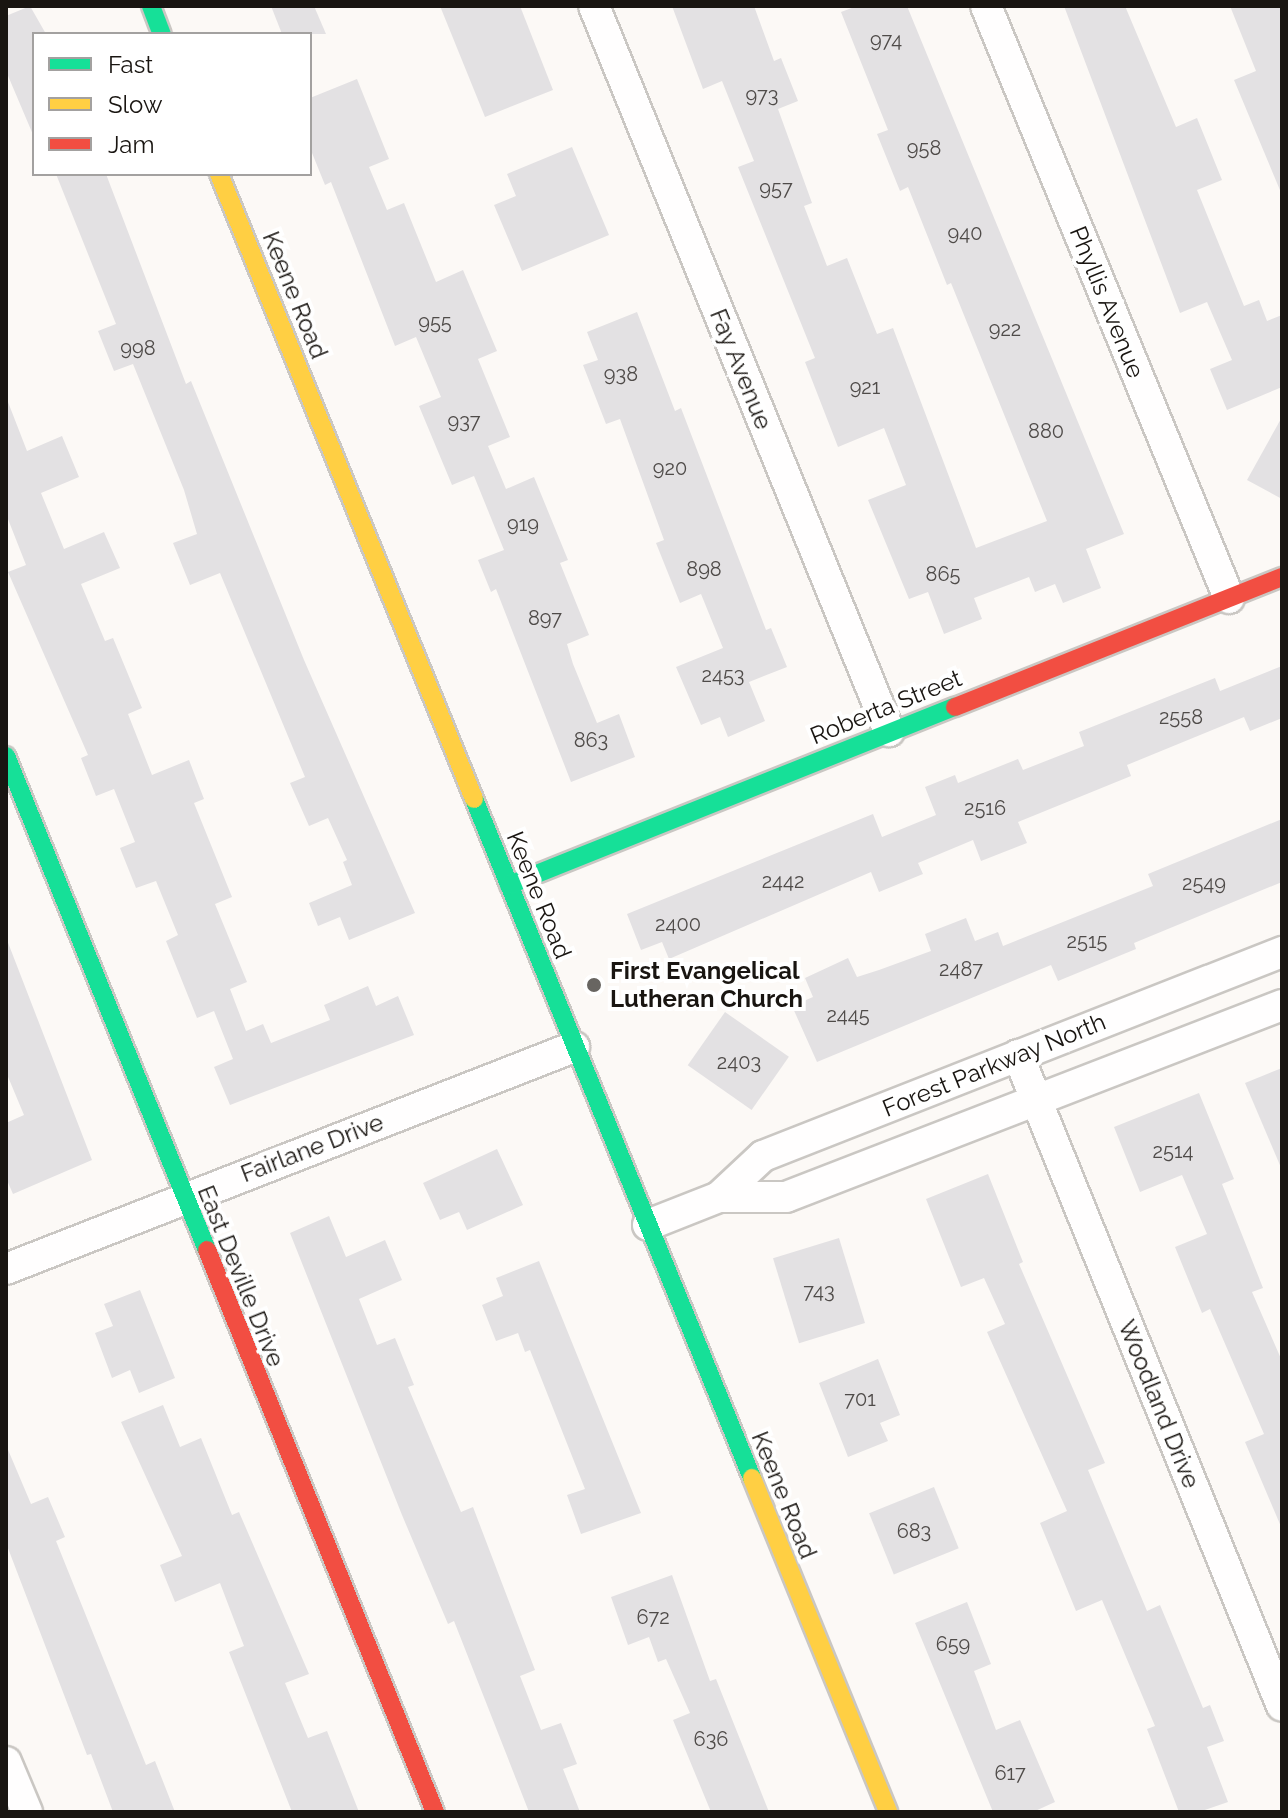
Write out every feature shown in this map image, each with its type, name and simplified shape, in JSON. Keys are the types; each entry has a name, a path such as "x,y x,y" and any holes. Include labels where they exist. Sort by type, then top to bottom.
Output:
{"street":[{"path":"151,6 161,32"},
{"name":"Fay Avenue","path":"594,6 889,731"},
{"name":"Phyllis Avenue","path":"986,6 1229,598"},
{"name":"Keene Road","path":"220,176 888,1812"},
{"name":"Roberta Street","path":"509,885 889,731 1282,577"},
{"name":"East Deville Drive","path":"6,756 435,1812"},
{"name":"Forest Parkway North","path":"648,1225 719,1197 763,1156 1282,952"},
{"name":"Forest Parkway North","path":"719,1197 786,1197 1036,1103 1282,1005"},
{"name":"Fairlane Drive","path":"6,1269 574,1047"},
{"name":"Woodland Drive","path":"1018,1055 1282,1706"},
{"path":"6,1762 27,1812"}],"building":[{"path":"30,6 45,32 32,32 32,132 6,71 6,16"},
{"path":"271,6 314,6 326,34 312,32 281,32"},
{"path":"440,6 520,6 553,90 485,117"},
{"path":"672,6 754,6 774,61 781,58 798,101 778,109 812,203 804,206 827,266 847,258 877,334 893,328 976,548 1047,521 951,283 947,285 908,187 900,191 877,134 888,130 841,12 857,6 907,6 1124,534 1086,549 1101,588 1063,603 1055,584 1035,592 1029,577 974,598 982,619 944,634 928,592 909,599 868,500 906,485 884,428 838,447 805,362 815,358 738,167 754,161 722,81 703,89"},
{"path":"1064,6 1125,6 1176,127 1197,118 1222,180 1197,190 1244,306 1259,300 1267,321 1282,315 1282,387 1227,410 1210,369 1232,360 1207,302 1180,313"},
{"path":"1230,6 1282,6 1282,195 1234,80 1256,71"},
{"path":"357,79 389,159 369,167 387,210 404,203 436,282 463,270 497,351 478,359 510,437 488,446 506,489 534,477 568,560 560,563 589,635 567,644 573,664 597,723 619,714 635,757 571,782 496,589 491,592 478,560 504,550 474,476 452,485 419,406 441,397 416,337 395,346 331,182 325,185 312,153 312,97"},
{"path":"572,147 609,235 522,271 494,205 516,196 507,174"},
{"path":"57,176 107,176 186,384 191,381 304,660 415,913 349,940 340,917 318,926 309,903 352,885 343,862 347,860 328,818 309,826 290,783 305,777 220,573 190,585 173,543 197,534 184,490 133,364 114,371 98,331 116,324"},
{"path":"637,312 675,411 681,408 766,630 771,628 787,667 749,682 765,721 728,737 720,717 701,725 676,667 723,648 701,594 680,603 656,543 664,540 620,419 606,424 583,365 598,360 587,332"},
{"path":"8,402 27,451 62,436 79,477 41,493 64,549 104,532 120,568 81,584 105,641 113,638 142,708 128,714 152,775 189,760 204,799 194,803 232,897 215,904 247,982 230,989 246,1031 263,1024 271,1043 330,1020 324,1005 368,986 376,1006 398,996 414,1035 230,1105 214,1067 233,1059 214,1011 197,1018 166,941 178,935 156,881 136,888 120,848 135,842 114,789 96,796 81,758 88,755 8,572 26,565 6,514"},
{"path":"1282,417 1282,499 1247,480"},
{"path":"1282,666 1282,718 1250,731 1244,717 1127,765 1131,776 1018,822 1027,843 981,861 973,840 918,863 923,874 879,892 871,872 669,959 662,942 641,950 627,914 873,814 882,837 936,815 925,787 955,775 958,783 1018,759 1023,770 1084,746 1079,732 1215,678 1220,691"},
{"path":"1282,819 1282,882 1134,943 1136,949 1058,981 1051,965 817,1062 792,1006 813,997 805,978 848,958 857,977 931,951 925,934 966,918 975,941 998,932 1003,946 1153,886 1148,874"},
{"path":"7,940 92,1160 13,1194 6,1178 6,1123 24,1115 6,1072"},
{"path":"725,1012 789,1057 752,1110 688,1065"},
{"path":"1282,1068 1282,1170 1245,1083"},
{"path":"1199,1093 1234,1179 1222,1184 1263,1288 1252,1292 1282,1361 1282,1529 1245,1442 1264,1434 1210,1309 1202,1313 1175,1247 1207,1234 1182,1175 1140,1192 1114,1127"},
{"path":"497,1149 523,1205 467,1230 459,1212 440,1220 423,1183"},
{"path":"988,1174 1023,1262 1019,1264 1105,1463 1088,1470 1147,1611 1160,1605 1203,1708 1210,1705 1224,1741 1207,1747 1228,1802 1199,1812 1179,1812 1147,1729 1155,1726 1102,1600 1076,1611 1040,1523 1067,1511 987,1332 1005,1324 984,1278 961,1287 926,1199"},
{"path":"329,1216 346,1257 385,1240 402,1280 359,1299 377,1345 395,1338 414,1385 408,1387 461,1512 473,1507 535,1670 520,1676 541,1730 561,1723 577,1764 563,1769 580,1812 529,1812 454,1621 448,1624 402,1515 290,1233"},
{"path":"839,1238 865,1323 799,1343 773,1258"},
{"path":"539,1261 641,1513 581,1534 567,1495 585,1489 530,1350 525,1352 518,1333 496,1341 482,1305 503,1296 496,1278"},
{"path":"140,1290 175,1378 139,1393 130,1370 112,1378 95,1333 113,1326 104,1304"},
{"path":"878,1359 900,1415 880,1423 888,1441 848,1457 819,1383"},
{"path":"163,1405 180,1447 201,1438 232,1515 239,1512 309,1674 285,1683 308,1738 327,1731 359,1812 292,1812 229,1652 244,1646 220,1583 175,1602 160,1565 182,1556 121,1422"},
{"path":"6,1445 31,1504 48,1497 65,1537 56,1541 146,1765 155,1761 175,1812 113,1812 91,1754 87,1755 6,1543"},
{"path":"934,1487 959,1548 894,1574 869,1513"},
{"path":"672,1575 710,1681 716,1679 769,1812 711,1812 673,1720 690,1713 666,1659 658,1662 649,1637 628,1645 611,1597"},
{"path":"967,1602 991,1664 974,1671 996,1730 1020,1720 1055,1802 1033,1812 993,1812 915,1623"}],"traffic: fast":[{"path":"151,6 161,32"},
{"path":"509,885 955,707"},
{"path":"6,756 207,1250"},
{"path":"474,799 752,1478"}],"traffic: slow":[{"path":"220,176 474,799"},
{"path":"752,1478 888,1812"}],"traffic: jam":[{"path":"955,707 1282,577"},
{"path":"207,1250 435,1812"}],"place":[{"name":"First Evangelical Lutheran Church","path":"594,985"}]}
